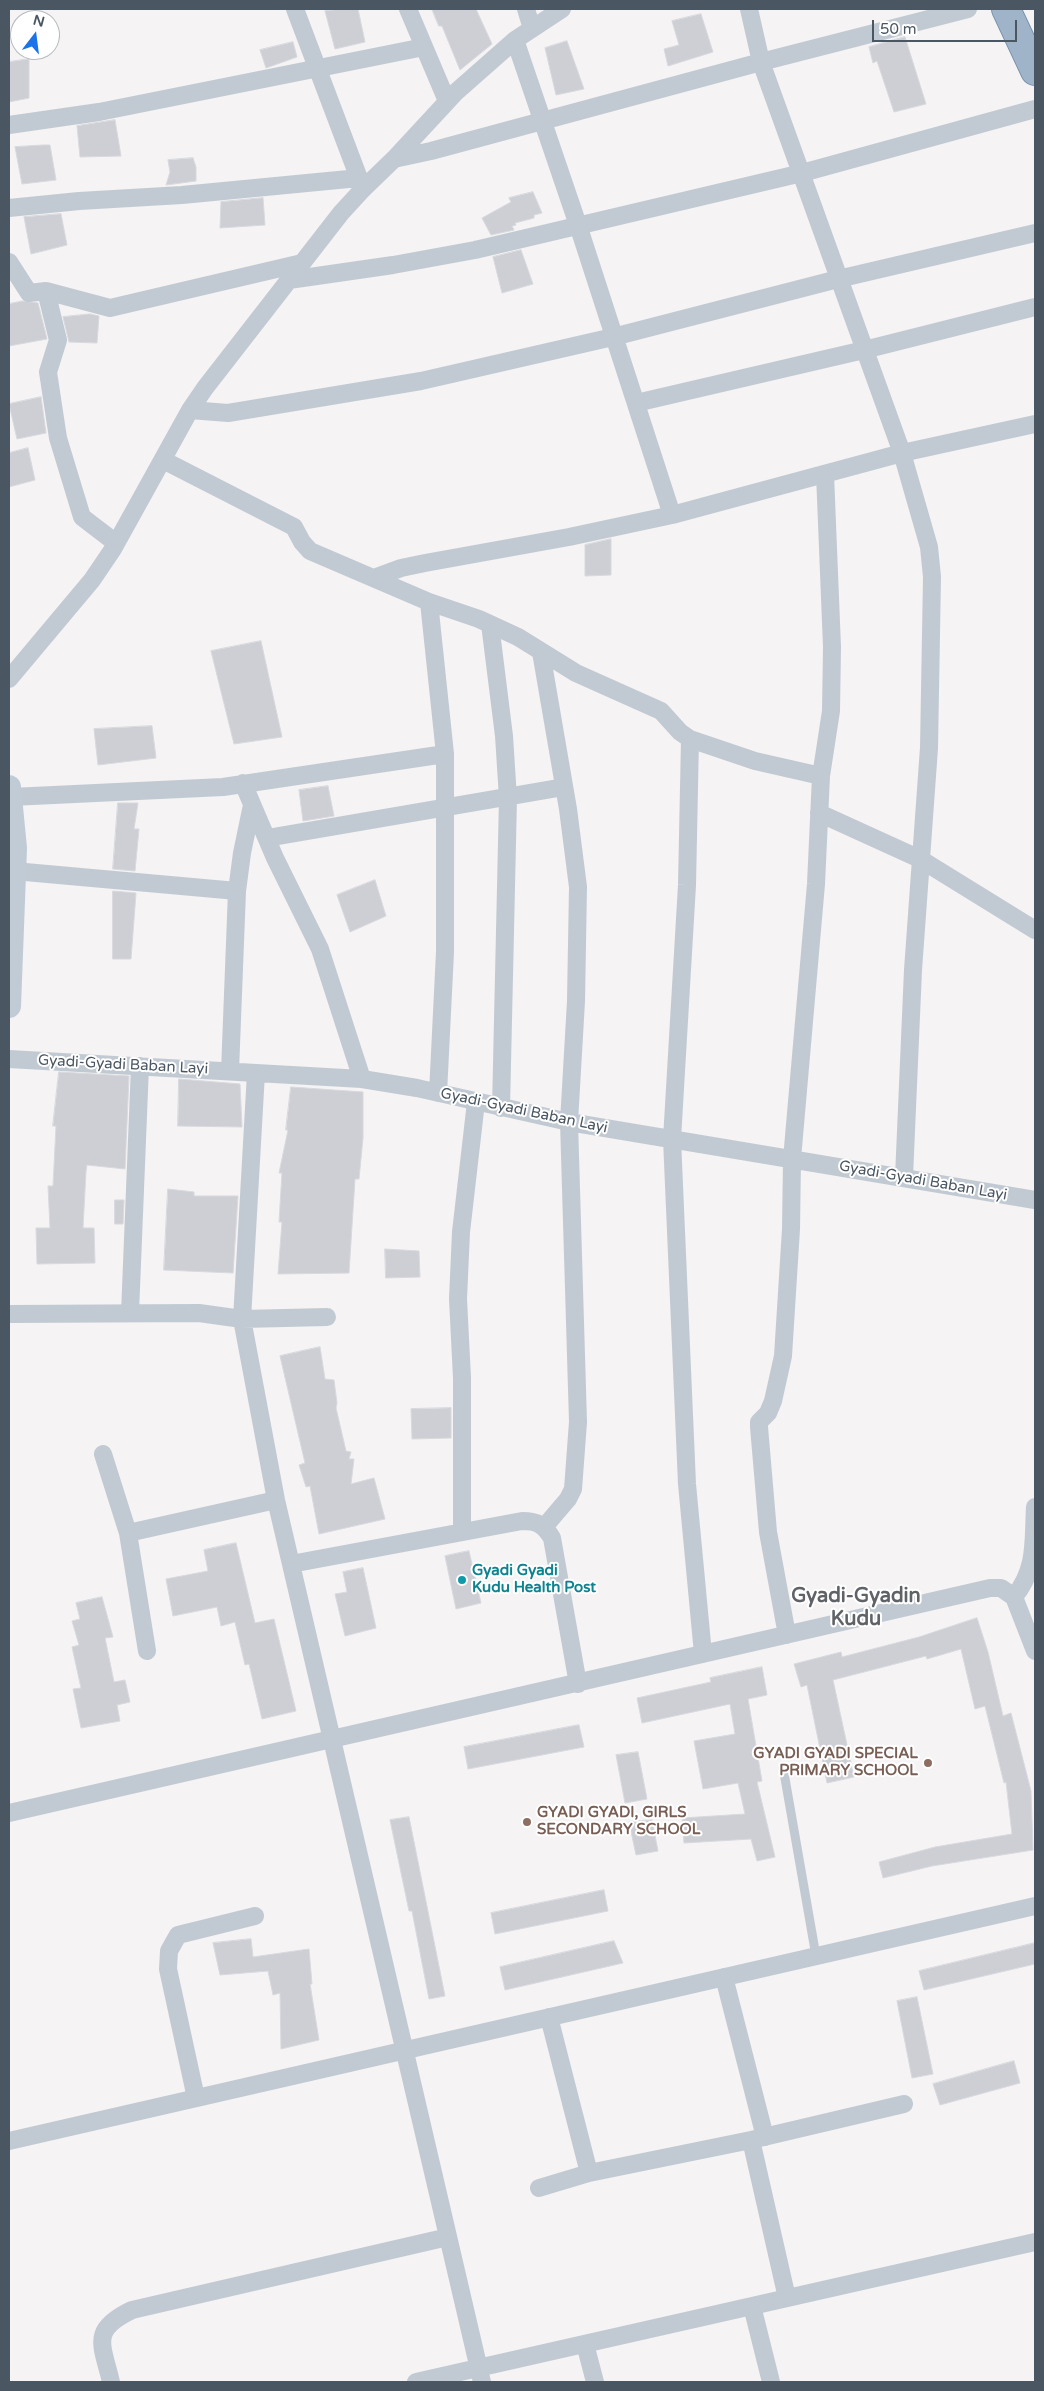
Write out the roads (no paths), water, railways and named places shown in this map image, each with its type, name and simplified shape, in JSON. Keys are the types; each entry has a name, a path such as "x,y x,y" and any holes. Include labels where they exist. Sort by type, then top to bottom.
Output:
{"highway":[{"path":"1006,9 1035,71"}],"main road":[{"path":"9,1006 15,848 10,792"}],"street":[{"path":"296,9 361,184"},
{"path":"408,9 447,101"},
{"path":"526,9 532,29"},
{"path":"9,679 92,580 116,543 190,410 361,184 394,159 447,101 515,40 562,9"},
{"path":"749,9 761,62 902,453 929,547 932,577 929,748 920,859 904,1177"},
{"path":"394,159 968,9"},
{"path":"515,40 672,515"},
{"path":"9,125 100,112 424,47"},
{"path":"289,280 393,265 578,226 802,173 1035,110"},
{"path":"9,208 80,201 361,184"},
{"path":"190,410 228,413 421,381 613,337 838,279 1035,233"},
{"path":"9,262 29,293 46,291 110,308 302,263"},
{"path":"46,291 58,340 48,372 58,438 82,517 116,543"},
{"path":"636,402 864,350 1035,307"},
{"path":"374,578 401,568 569,537 672,515 902,453 1033,429"},
{"path":"163,460 294,527 302,542 310,551 429,602 490,624 518,637 576,673 661,711 680,732 690,739 755,761 821,776"},
{"path":"787,1635 768,1532 759,1422 768,1413 773,1401 783,1356 791,1229 792,1159 816,884 821,776 831,711 832,647 825,474"},
{"path":"429,602 445,754 446,807 445,952 438,1093"},
{"path":"490,624 504,736 508,798 501,1108"},
{"path":"541,652 564,787 578,887 576,1001 569,1122 578,1422 573,1489 568,1499 545,1526"},
{"path":"690,739 687,885 672,1139 686,1484 703,1654"},
{"path":"10,792 158,791 243,783 445,754"},
{"path":"243,783 320,949 362,1079"},
{"path":"267,838 564,787"},
{"path":"230,1071 237,891 242,853 252,805"},
{"path":"819,813 920,859 1035,930"},
{"path":"14,871 237,891"},
{"name":"Gyadi-Gyadi Baban Layi","path":"9,1058 362,1079 438,1093 569,1122 1035,1200"},
{"path":"130,1313 140,1066"},
{"path":"256,1073 242,1319 276,1500 481,2375"},
{"path":"462,1532 462,1378 458,1299 461,1232 476,1102"},
{"path":"9,1314 199,1313 242,1319 327,1317"},
{"path":"103,1454 128,1533 147,1651"},
{"path":"128,1533 276,1500"},
{"path":"1014,1597 1025,1583 1032,1564 1035,1507"},
{"path":"291,1564 522,1521 533,1521 545,1526 552,1538 578,1684"},
{"path":"9,1813 990,1588 1001,1588 1014,1597 1035,1652"},
{"path":"9,2141 1035,1906"},
{"path":"196,2098 168,1969 169,1951 178,1935 255,1916"},
{"path":"724,1977 758,2138 787,2298"},
{"path":"549,2017 589,2173"},
{"path":"540,2188 589,2173 758,2138 904,2104"},
{"path":"112,2382 102,2342 105,2329 114,2318 132,2310 448,2237"},
{"path":"416,2382 481,2375 585,2344 1035,2242"},
{"path":"752,2306 771,2382"},
{"path":"585,2344 595,2382"}],"lane":[{"path":"783,1767 816,1956"}],"place":[{"name":"Gyadi Gyadi Kudu Health Post","path":"462,1580"},
{"name":"GYADI GYADI SPECIAL PRIMARY SCHOOL","path":"928,1763"},
{"name":"GYADI GYADI, GIRLS SECONDARY SCHOOL","path":"527,1822"}],"district":[{"name":"Gyadi-Gyadin Kudu","path":"856,1608"}]}
